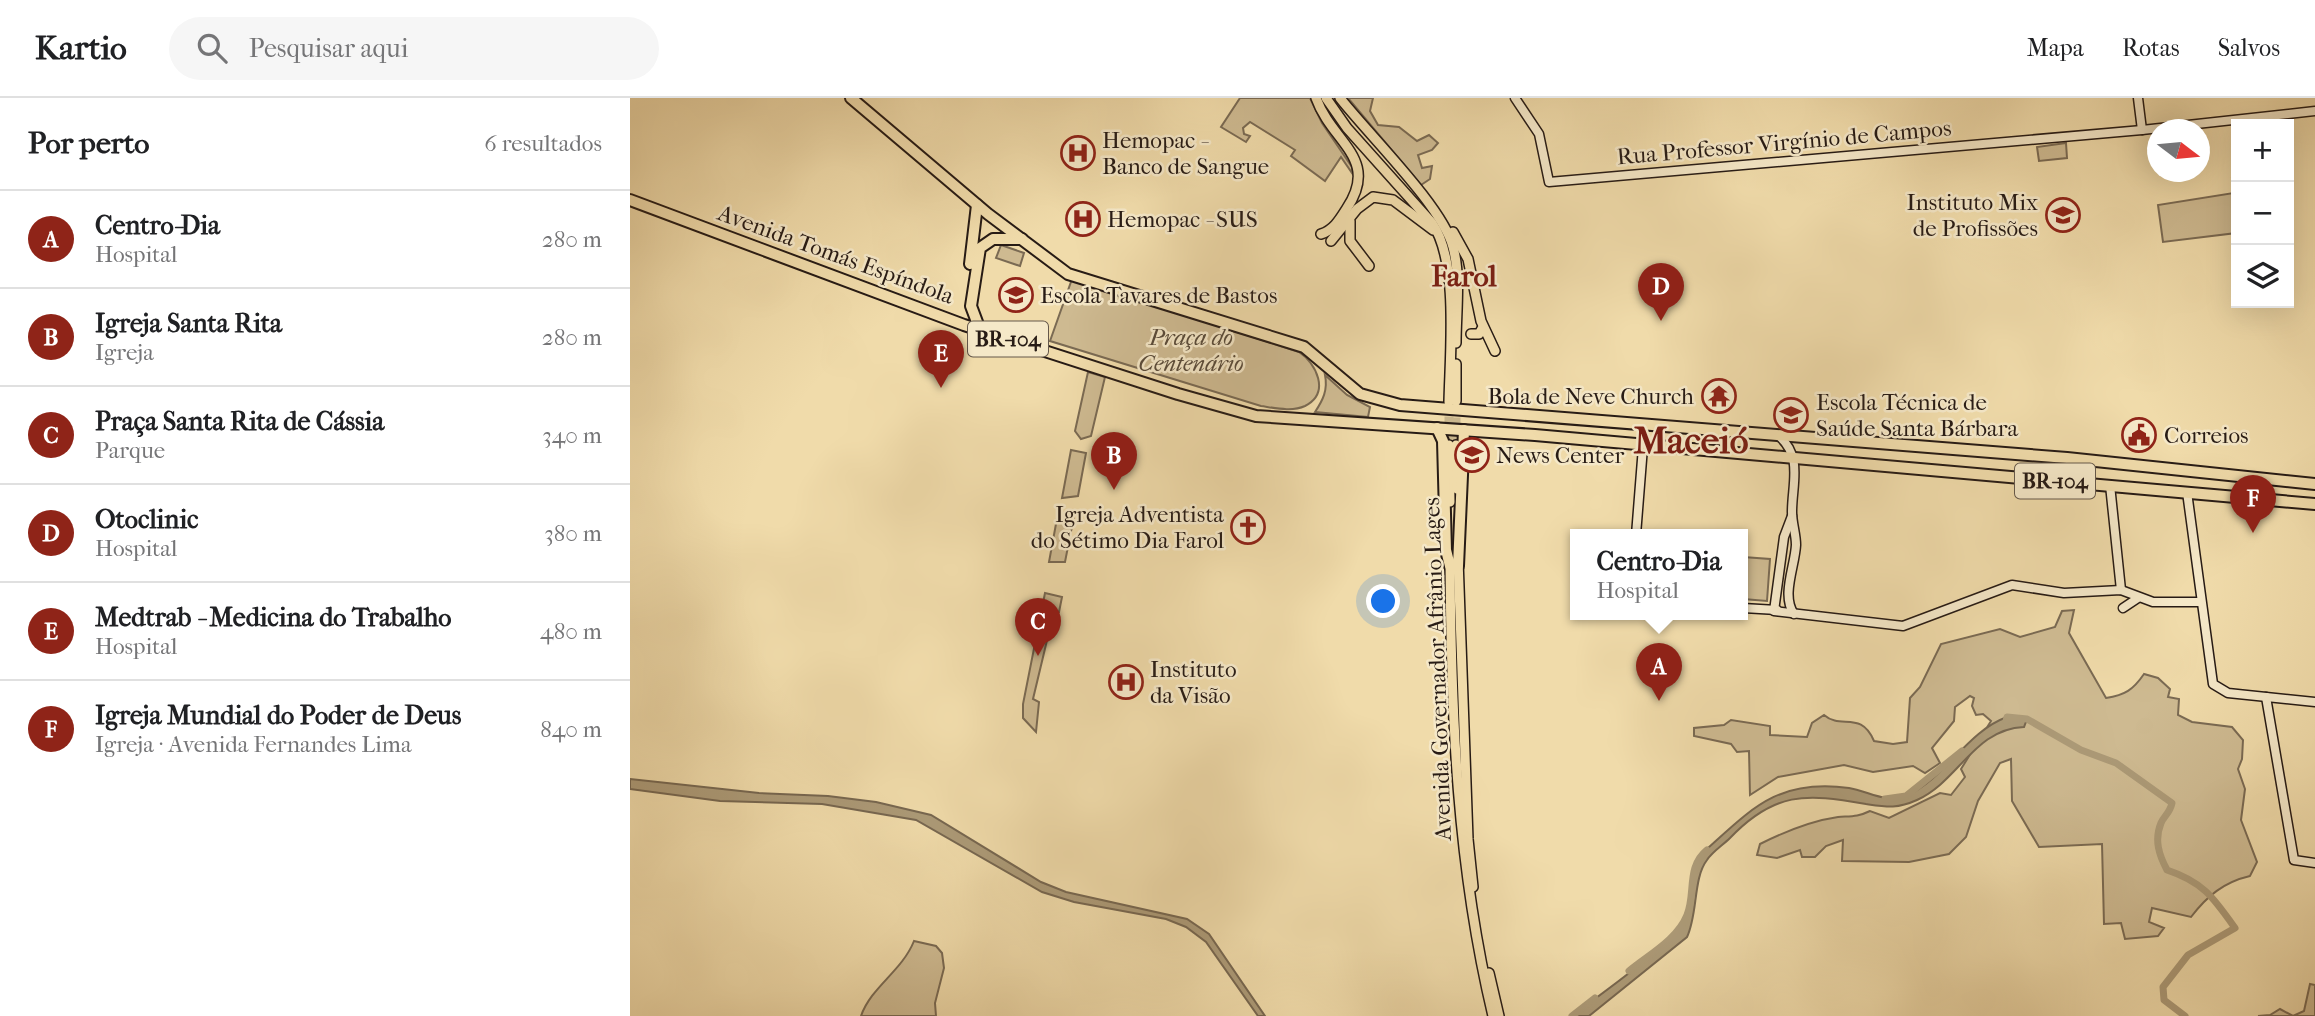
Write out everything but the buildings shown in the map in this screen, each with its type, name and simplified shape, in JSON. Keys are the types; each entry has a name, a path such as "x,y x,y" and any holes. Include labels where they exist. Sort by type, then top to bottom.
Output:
{"highway":[{"name":"BR-104","path":"851,98 977,205 1068,274 1304,347 1360,394 1400,405 2067,458 2315,484"},
{"name":"Avenida Tomás Espíndola","path":"630,200 951,320 1246,413 1437,428"},
{"path":"951,320 961,313 965,304 977,205"},
{"path":"975,231 982,237 993,239 1022,239"},
{"path":"980,330 971,306 975,269 980,248 993,239"},
{"name":"BR-104","path":"1437,428 2315,504"},
{"path":"1437,428 1443,440 1446,550 1454,566"},
{"path":"1454,566 1464,430"}],"main road":[{"path":"1317,98 1333,130 1356,161 1361,179 1359,188 1338,222 1321,234"},
{"path":"1326,98 1347,128 1440,235 1448,266 1452,401 1455,259 1450,237 1429,204"},
{"path":"1340,98 1451,229 1468,259 1483,327 1495,351"},
{"path":"1331,241 1366,200 1380,197 1393,200 1440,235"},
{"path":"1350,219 1350,241 1369,266"},
{"path":"1471,334 1479,334 1483,327"},
{"name":"Avenida Governador Afrânio Lages","path":"1453,445 1452,659 1461,841 1493,1016"},
{"name":"Avenida Governador Afrânio Lages","path":"1454,566 1462,680 1468,839 1483,960 1499,1016"},
{"path":"1452,659 1457,664 1462,680"}],"street":[{"name":"Rua Professor Virgínio de Campos","path":"1515,98 1539,134 1549,182 2142,130 2315,111"},
{"path":"2138,98 2142,130"},
{"path":"1779,436 1790,448 1795,459 1792,516 1796,544 1788,604 1794,614"},
{"path":"1636,529 1643,447"},
{"path":"2110,485 2121,590"},
{"path":"2187,492 2211,679 2217,688 2228,692 2315,702"},
{"path":"1774,611 1784,537 1792,516"},
{"path":"1748,608 1903,626 2005,586 2020,585 2064,593 2121,590 2138,598 2160,603 2201,602"},
{"path":"2123,608 2138,598"},
{"path":"1774,611 1788,604"},
{"path":"2271,698 2270,708 2294,860 2315,863"}],"green space":[{"path":"1240,98 1310,98 1322,123 1352,167 1352,173 1341,157 1325,181 1291,156 1295,150 1250,122 1243,128 1244,134 1250,136 1246,142 1221,127"},
{"path":"1348,98 1373,98 1370,111 1378,125 1399,127 1417,141 1429,135 1438,143 1432,150 1418,155 1422,168 1432,166 1430,179 1421,185"},
{"path":"2066,143 2067,158 2039,161 2037,147"},
{"path":"2231,193 2231,234 2163,242 2158,205"},
{"path":"1001,245 1024,253 1020,266 996,258"},
{"name":"Praça do Centenário","path":"1072,279 1299,352 1315,370 1319,386 1317,394 1300,408 1261,406 1050,341"},
{"path":"1088,372 1105,377 1091,436 1081,439 1075,431"},
{"path":"1325,375 1347,395 1370,407 1368,417 1315,412 1324,395"},
{"path":"1071,450 1086,453 1078,496 1062,498"},
{"path":"1058,513 1074,516 1065,562 1049,562"},
{"path":"1748,557 1770,559 1767,601 1748,599"},
{"path":"1045,593 1062,597 1059,612 1054,611 1033,699 1039,702 1036,732 1023,718 1023,704"},
{"path":"2074,610 2069,633 2106,698 2128,691 2144,674 2158,678 2170,689 2168,697 2179,699 2178,715 2192,722 2232,727 2243,740 2242,759 2238,769 2245,789 2241,820 2257,862 2250,876 2217,891 2191,917 2152,908 2149,922 2164,928 2158,936 2125,939 2121,923 2104,924 2102,844 2039,847 2012,801 2011,759 2000,763 1978,801 1966,837 1949,854 1909,862 1842,861 1843,840 1826,846 1815,857 1802,857 1800,850 1777,858 1757,855 1760,844 1807,824 1870,811 1889,818 1940,793 1951,795 1965,777 1961,769 1991,721 1983,714 1976,715 1972,706 1974,698 1970,696 1955,707 1954,721 1932,748 1940,763 1925,773 1913,766 1873,772 1844,765 1778,777 1750,795 1749,751 1737,752 1731,744 1694,736 1694,728 1724,725 1731,720 1770,726 1770,735 1807,737 1812,723 1824,715 1837,721 1863,726 1874,741 1893,744 1907,742 1910,698 1920,687 1941,644 2000,629 2020,637 2055,627 2062,611"},
{"path":"914,941 936,946 942,953 944,968 935,1003 936,1016 861,1016 872,996 909,952"},
{"path":"2310,984 2315,985 2315,1016 2293,1016 2304,1011"},
{"path":"2280,1009 2293,1016 2258,1016 2270,1015"}],"shaded area":[{"path":"2007,717 2027,719 2024,727 2007,730 1979,746 1932,791 1910,803 1886,806 1808,798 1776,804 1761,812 1707,860 1700,876 1687,937 1589,1016 1572,1016 1653,954 1680,927 1689,908 1694,870 1699,856 1765,801 1782,793 1823,786 1849,788 1892,799 1906,796 1933,778 1980,733"},
{"path":"630,779 759,793 828,796 876,802 931,815 1041,882 1066,892 1187,919 1209,934 1265,1016 1258,1016 1206,942 1186,927 1166,919 1074,902 1042,892 916,820 822,804 720,801 630,789"}],"waterway":[{"path":"2006,721 2007,717 2027,719 2081,750 2116,763 2172,803 2158,835 2158,847 2167,870 2199,885 2235,928 2188,955 2163,987 2164,1000 2185,1016"},
{"path":"1885,799 1906,796 1962,751"},
{"path":"1629,971 1669,939 1682,924 1690,907 1696,864 1707,850"},
{"path":"1572,1016 1595,998"}],"tunnel":[{"path":"1449,403 1449,445"},
{"path":"1456,404 1456,445"}],"place":[{"name":"Hemopac - Banco de Sangue","path":"1078,153"},
{"name":"Instituto Mix de Profissões","path":"2063,215"},
{"name":"Hemopac - SUS","path":"1083,219"},
{"name":"Escola Tavares de Bastos","path":"1016,295"},
{"name":"Otoclinic","path":"1661,321"},
{"name":"Medtrab - Medicina do Trabalho","path":"941,388"},
{"name":"Bola de Neve Church","path":"1719,396"},
{"name":"Escola Técnica de Saúde Santa Bárbara","path":"1791,415"},
{"name":"Correios","path":"2139,435"},
{"name":"News Center","path":"1472,455"},
{"name":"Igreja Santa Rita","path":"1114,490"},
{"name":"Igreja Adventista do Sétimo Dia Farol","path":"1248,527"},
{"name":"Igreja Mundial do Poder de Deus","path":"2253,533"},
{"name":"Praça Santa Rita de Cássia","path":"1038,656"},
{"name":"Instituto da Visão","path":"1126,682"},
{"name":"Centro-Dia","path":"1659,701"}],"district":[{"name":"Farol","path":"1464,276"},
{"name":"Maceió","path":"1691,440"}]}
